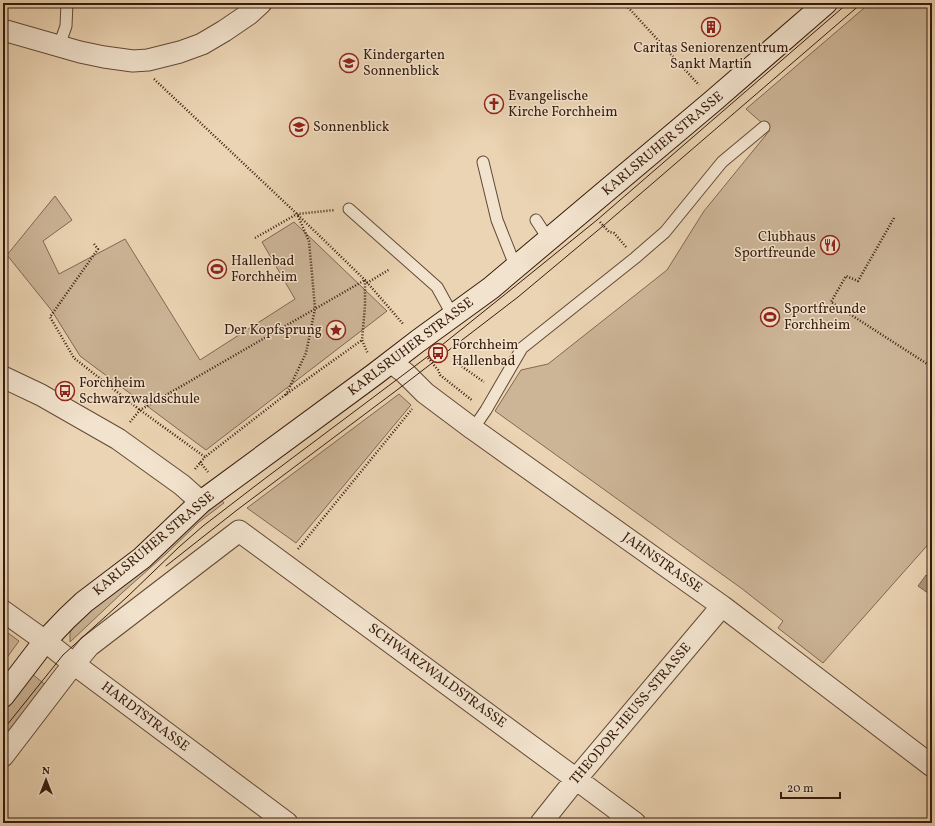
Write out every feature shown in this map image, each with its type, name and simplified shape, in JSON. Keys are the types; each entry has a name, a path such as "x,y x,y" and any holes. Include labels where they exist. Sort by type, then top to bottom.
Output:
{"street":[{"path":"3,30 104,57 133,61 148,60 180,52 202,44 249,14 261,3"},
{"name":"KARLSRUHER STRASSE","path":"3,696 45,641 84,602 142,558 201,502 491,288 713,101 826,3"},
{"name":"JAHNSTRASSE","path":"383,368 405,373 425,393 473,429 722,606 932,766"},
{"path":"3,376 118,439 182,485 201,502"},
{"name":"SCHWARZWALDSTRASSE","path":"74,664 88,646 239,531 635,823"},
{"name":"THEODOR-HEUSS-STRASSE","path":"541,823 576,779 722,606"},
{"name":"HARDTSTRASSE","path":"3,611 287,823"},
{"path":"3,756 74,664"}],"lane":[{"path":"59,46 66,26 67,3"},
{"path":"473,429 486,410 522,348 636,258 665,232 722,162 764,127"},
{"path":"483,162 497,220 516,268"},
{"path":"349,209 437,287 453,316"},
{"path":"536,220 549,240"}],"path":[{"path":"624,3 713,101"},
{"path":"148,60 149,74 366,281 418,341 440,375 486,410"},
{"path":"587,208 609,232 614,233 636,258"},
{"path":"255,238 297,214 349,209"},
{"path":"285,395 306,353 314,309 309,241 297,214"},
{"path":"894,218 858,281 846,276 831,302 932,367"},
{"path":"94,244 98,249 50,317 74,358 140,410 205,457 285,395 362,340"},
{"path":"118,439 140,410 314,309 390,269"},
{"path":"366,281 362,340 383,368"},
{"path":"453,358 481,380"},
{"path":"285,565 425,393"}],"shaded area":[{"name":"Sportfreunde Forchheim","path":"870,3 932,3 932,540 823,663 778,628 783,621 741,588 495,411 521,370 548,364 667,270 704,211 770,130 746,109"},
{"path":"55,196 72,220 43,241 59,274 125,239 200,360 295,299 262,242 294,222 387,311 206,450 80,356 52,311 7,255"},
{"path":"399,394 411,405 296,543 247,508"},
{"path":"219,497 224,503 199,522 70,642 70,633 74,622"},
{"path":"926,575 932,580 932,596 918,586"},
{"path":"8,633 19,641 3,663 3,640"},
{"path":"31,673 48,687 3,747 3,710"}],"tram line":[{"path":"3,730 63,655 203,526 427,357 597,220 848,3"},
{"path":"166,566 237,510 518,297 603,226 862,3"}],"place":[{"name":"Caritas Seniorenzentrum Sankt Martin","path":"711,27"},
{"name":"Kindergarten Sonnenblick","path":"349,63"},
{"name":"Evangelische Kirche Forchheim","path":"494,104"},
{"name":"Sonnenblick","path":"299,127"},
{"name":"Clubhaus Sportfreunde","path":"830,245"},
{"name":"Hallenbad Forchheim","path":"217,269"},
{"name":"Sportfreunde Forchheim","path":"770,317"},
{"name":"Der Kopfsprung","path":"336,330"},
{"name":"Forchheim Hallenbad","path":"438,353"},
{"name":"Forchheim Schwarzwaldschule","path":"65,391"}]}
